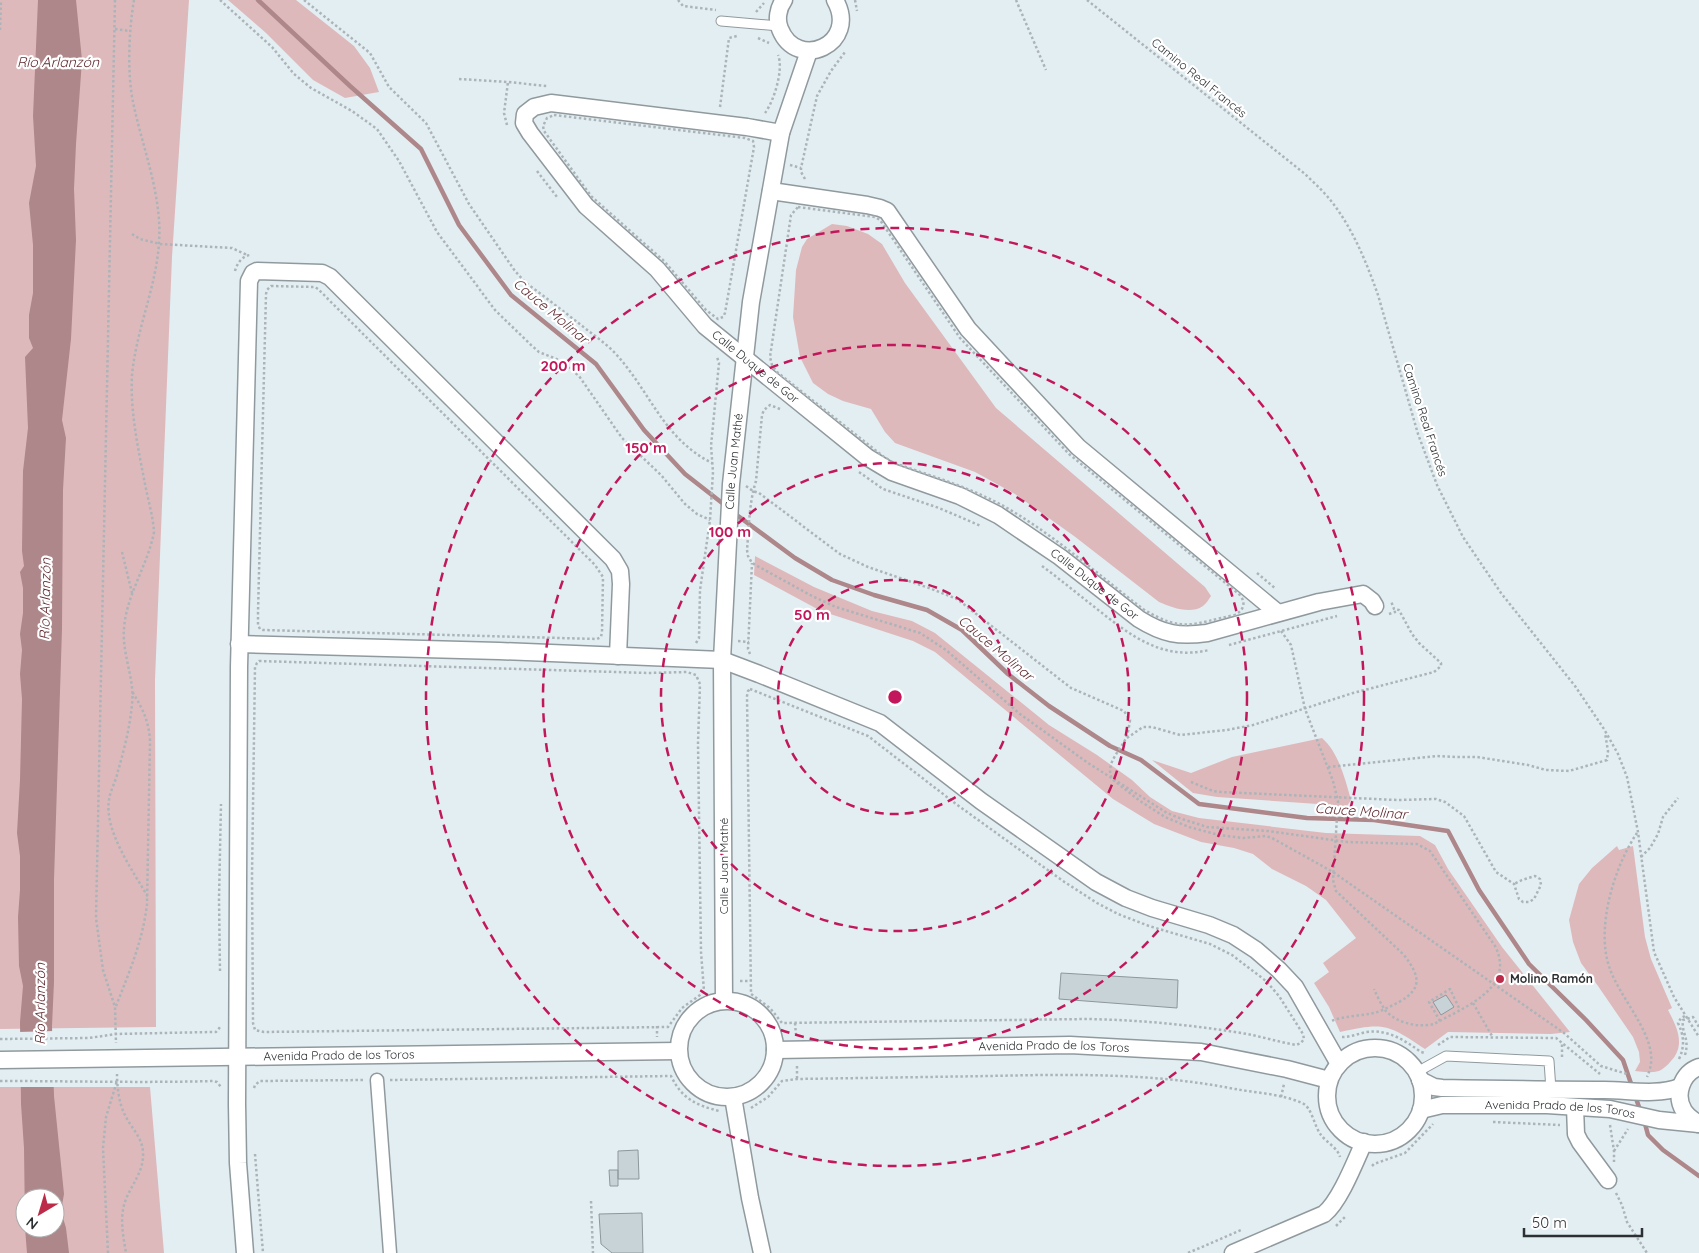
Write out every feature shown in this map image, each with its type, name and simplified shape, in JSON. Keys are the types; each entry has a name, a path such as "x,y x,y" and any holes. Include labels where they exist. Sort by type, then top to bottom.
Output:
{"street":[{"path":"784,0 778,15 778,26 782,36 798,49 809,51 828,45 836,38 842,18 840,8 835,0"},
{"name":"Calle Juan Mathé","path":"724,1000 722,660 731,484 751,302 781,133 809,51"},
{"name":"Calle Duque de Gor","path":"781,133 747,127 550,103 534,107 525,114 524,123 586,206 658,269 705,326 867,457 892,472 960,496 998,515 1060,557 1139,619 1153,627 1166,633 1191,636 1319,602 1363,594 1375,606"},
{"path":"771,191 867,204 887,211 968,329 1052,421 1078,447 1278,614"},
{"path":"245,1253 238,1163 239,644 249,282 253,273 257,271 322,273 342,289 613,559 620,571 621,584 618,656"},
{"path":"239,644 722,660 880,723 981,801 1096,882 1144,905 1209,925 1233,935 1256,950 1295,987 1324,1024 1339,1064"},
{"path":"724,1000 740,1002 760,1014 766,1020 773,1034 775,1050 773,1063 763,1081 746,1093 733,1097 722,1097 700,1089 685,1073 678,1051 680,1036 686,1022 696,1011 709,1003 724,1000"},
{"name":"Avenida Prado de los Toros","path":"775,1050 1070,1045 1201,1052 1287,1069 1329,1080"},
{"path":"1380,1048 1395,1052 1407,1060 1418,1076 1423,1095 1421,1110 1414,1123 1404,1134 1392,1141 1378,1144 1364,1142 1349,1136 1337,1125 1330,1111 1327,1096 1329,1080 1339,1064 1351,1054 1365,1049 1380,1048"},
{"name":"Avenida Prado de los Toros","path":"0,1060 678,1051"},
{"path":"1699,1066 1686,1076 1680,1087 1680,1099 1683,1110 1699,1124"},
{"name":"Avenida Prado de los Toros","path":"1418,1076 1434,1087 1551,1090 1609,1084 1650,1083 1670,1091 1680,1087"},
{"path":"377,1080 390,1253"},
{"path":"733,1097 750,1198 762,1253"},
{"name":"Avenida Prado de los Toros","path":"1421,1110 1442,1105 1575,1107 1611,1115 1699,1124"},
{"path":"1575,1107 1576,1134 1608,1180"},
{"path":"1233,1253 1330,1210 1364,1142"}],"lane":[{"path":"721,20 778,26"},
{"path":"1418,1076 1446,1056 1549,1061 1551,1090"}],"path":[{"path":"0,30 1,0"},
{"path":"115,0 96,918 103,970 115,1008 117,1059"},
{"path":"134,0 130,31 132,95 154,187 159,218 160,244 151,295 144,310 132,375 132,404 154,532 152,544 132,594 124,624 123,643 133,693 132,705 125,744 108,808 113,832 120,850 148,897"},
{"path":"220,0 272,47 294,74 311,88 352,111 377,129 399,161 436,232 489,304 504,321 539,352 564,364 579,376 622,438 660,475 685,504 697,514 710,520"},
{"path":"304,0 370,53 389,87 426,122 469,204 515,271 526,283 606,345 620,359 661,419 678,440 713,464 731,484 759,493 840,554 868,567 957,599 1070,688 1124,711 1130,720 1126,738 1111,763 1110,772 1111,777 1140,801 1165,817 1189,827 1219,835 1243,838 1266,836 1272,838 1333,872 1564,1033 1593,1061 1613,1071"},
{"path":"855,0 858,13"},
{"path":"1016,0 1046,70"},
{"name":"Camino Real Francés","path":"1087,0 1305,174 1328,197 1348,228 1371,275 1418,434 1437,485 1450,512 1468,545 1490,578 1569,678 1604,729 1628,777 1638,832 1654,952 1674,997 1699,1036"},
{"path":"115,30 130,31"},
{"path":"720,107 729,38 740,36"},
{"path":"758,38 772,46"},
{"path":"761,114 766,113 771,103 781,68 776,50"},
{"path":"811,181 804,179 801,172 817,96 846,50"},
{"path":"508,82 504,112 510,130"},
{"path":"554,115 745,138 752,141 754,146 725,313 718,319 706,310 664,261 591,196 544,131 543,126 547,118 554,115"},
{"path":"536,168 558,198"},
{"path":"798,208 875,217 880,220 960,338 1069,454 1240,594 1244,600 1244,606 1235,615 1189,625 1173,624 1158,618 1143,609 1058,543 1015,513 972,492 894,463 835,419 776,372 770,357 792,215 794,210 798,208"},
{"path":"132,234 140,239 160,244 232,248 246,255 255,255"},
{"path":"234,275 236,267 246,255"},
{"path":"271,286 315,287 318,289 595,565 603,576 602,632 601,637 597,639 321,630 263,630 258,625 266,294 271,286"},
{"path":"699,638 700,590 710,520 713,464 711,446 719,362 715,354"},
{"path":"750,510 747,550 752,563 836,607 920,633 946,650 1020,714 1088,763 1167,813 1208,827 1268,831 1347,842 1417,844 1430,851 1497,950 1500,970 1494,983 1485,995 1429,1025 1413,1024 1395,1018 1384,1009 1374,989"},
{"path":"122,552 132,594"},
{"path":"752,563 748,649 749,654 754,658"},
{"path":"1255,571 1282,594"},
{"path":"1126,738 1143,728 1158,729 1180,736 1254,725 1353,693 1438,670 1441,663 1419,643 1399,610 1394,609 1390,598"},
{"path":"1278,614 1282,631 1291,645 1305,709 1337,797 1337,827 1333,872 1336,891 1404,955 1415,972 1416,987 1411,994 1377,1012 1324,1024 1303,1034"},
{"path":"263,661 333,665 692,673 699,679 699,695 701,952 704,991 682,1008 668,1027 264,1032 255,1030 253,1023 252,876 257,663 263,661"},
{"path":"750,689 754,690 868,736 956,804 1063,881 1097,903 1118,914 1149,926 1210,944 1232,955 1266,981 1279,996 1303,1034 1304,1039 1296,1045 1249,1034 1188,1025 1134,1020 782,1023 770,1008 750,994 748,691 750,689"},
{"path":"115,1008 130,972 146,918 148,897 150,730 143,709 133,693"},
{"path":"1327,767 1437,756 1477,757 1528,764 1546,770 1569,771 1607,760 1608,751 1604,729"},
{"path":"1191,782 1213,791 1221,792 1436,800 1444,802 1464,816 1496,872 1514,884 1519,899 1524,902 1534,899 1540,885 1540,879 1535,876 1514,884"},
{"path":"1641,857 1650,848 1658,834 1663,818 1678,798"},
{"path":"220,974 221,802"},
{"path":"1638,832 1629,844 1617,871 1607,914 1605,946 1610,971 1645,1034 1651,1053 1650,1083"},
{"path":"1440,1020 1428,1002 1450,989 1460,1010"},
{"path":"1473,1003 1493,1037"},
{"path":"1324,1024 1329,1014"},
{"path":"1680,1062 1684,1042 1678,1023 1681,1018 1693,1017 1699,1027"},
{"path":"0,1039 88,1038 116,1034 216,1032 222,1024"},
{"path":"1324,1024 1335,1028"},
{"path":"1338,1036 1349,1037 1366,1032 1392,1034 1421,1052 1428,1051"},
{"path":"1432,1049 1450,1037 1556,1038 1609,1084"},
{"path":"1561,1062 1562,1042"},
{"path":"751,1108 768,1097 782,1081 798,1079 1084,1074 1154,1078 1215,1085 1303,1103 1307,1106 1319,1133 1326,1142 1340,1153 1340,1158"},
{"path":"254,1088 260,1081 671,1076 679,1090 691,1101 719,1111 720,1116"},
{"path":"0,1081 117,1081 152,1083 212,1081 218,1082 222,1095"},
{"path":"108,1253 103,1148 106,1117 117,1081"},
{"path":"117,1081 123,1111 140,1138 144,1151 141,1167 123,1208 121,1227 126,1253"},
{"path":"1611,1115 1614,1151 1632,1123"},
{"path":"1371,1168 1374,1164 1405,1153 1437,1121"},
{"path":"1487,1122 1563,1125"},
{"path":"255,1147 263,1253"},
{"path":"1608,1180 1622,1205 1628,1222 1647,1253"},
{"path":"591,1201 593,1253"},
{"path":"1329,1229 1338,1225 1346,1216"},
{"path":"1188,1253 1241,1230"}],"shaded area":[{"path":"0,0 189,0 172,257 155,680 156,1027 0,1029"},
{"path":"228,0 296,0 354,46 370,68 379,92 345,98 313,80 266,33"},
{"path":"832,224 847,226 868,234 882,244 905,283 996,408 1205,587 1211,596 1204,605 1198,609 1187,610 1159,602 1074,536 1015,494 975,472 895,443 885,432 871,409 843,401 828,394 813,383 800,357 793,317 796,270 802,247 807,239"},
{"path":"755,556 814,587 872,611 912,621 935,633 1049,725 1097,755 1132,780 1150,797 1172,811 1199,818 1326,833 1420,836 1435,845 1448,869 1502,947 1570,1032 1551,1034 1448,1032 1425,1049 1402,1034 1385,1027 1367,1027 1340,1032 1329,1007 1314,983 1329,972 1323,963 1356,938 1326,900 1306,886 1272,869 1253,854 1234,848 1201,842 1154,824 1113,799 935,652 913,641 821,611 754,575"},
{"path":"1322,738 1333,751 1341,767 1351,800 1347,806 1217,797 1193,793 1152,760 1191,773 1232,757"},
{"path":"1617,846 1619,850 1633,846 1645,937 1651,959 1672,1008 1668,1010 1677,1029 1679,1042 1676,1055 1665,1067 1656,1072 1635,1071 1640,1062 1639,1052 1633,1037 1581,963 1573,942 1569,920 1579,884 1592,868"},
{"path":"0,1087 150,1087 164,1253 0,1253"}],"water":[{"name":"Río Arlanzón","path":"38,0 76,0 82,60 74,189 76,240 71,339 62,420 66,438 63,490 62,629 54,880 52,1026 54,1096 63,1188 25,1188 21,1104 20,1022 23,986 19,966 20,856 17,833 22,699 20,674 22,650 20,634 23,613 23,588 20,572 24,566 22,551 23,471 28,428 25,357 33,348 29,338 29,315 33,293 33,245 29,203 36,166 33,116"},
{"name":"Río Arlanzón","path":"65,1225 69,1253 27,1253 26,1238 65,1238"}],"pier":[{"path":"55,1031 56,1087 18,1087 18,1032"}],"building":[{"path":"1061,973 1178,980 1177,1008 1059,999"},
{"path":"1446,995 1454,1007 1441,1015 1433,1002"},
{"path":"638,1150 639,1179 618,1179 618,1151"},
{"path":"609,1170 618,1170 618,1186 610,1186"},
{"path":"642,1213 643,1253 612,1253 601,1244 599,1214"}],"waterway":[{"name":"Cauce Molinar","path":"258,0 421,149 459,225 511,295 596,364 644,430 685,474 726,506"},
{"name":"Cauce Molinar","path":"734,513 795,558 832,580 874,595 927,610 962,630 1008,674 1049,706 1110,746 1141,760 1199,804 1307,818 1374,820 1448,831 1479,890 1529,964 1586,1020 1623,1060 1641,1113"},
{"name":"Cauce Molinar","path":"1644,1120 1648,1135 1663,1150 1699,1176"}],"place":[{"name":"Molino Ramón","path":"1500,979"}]}
